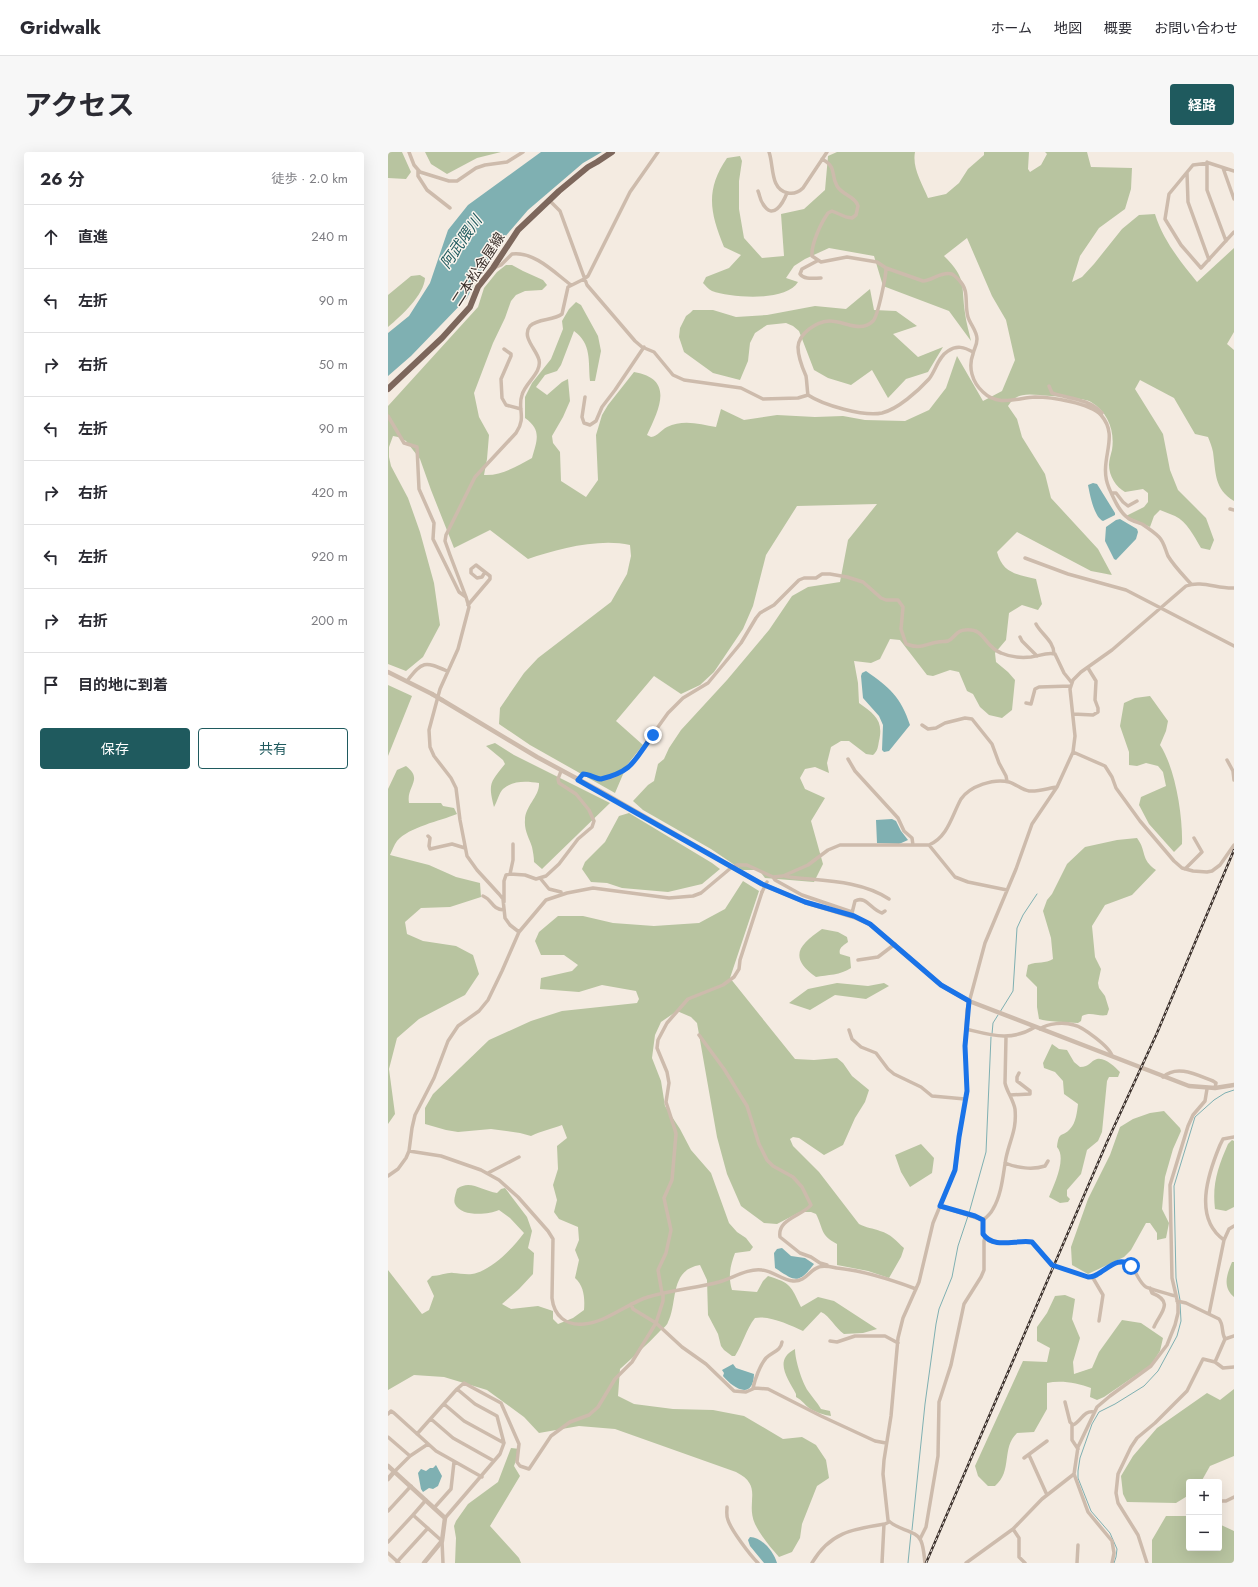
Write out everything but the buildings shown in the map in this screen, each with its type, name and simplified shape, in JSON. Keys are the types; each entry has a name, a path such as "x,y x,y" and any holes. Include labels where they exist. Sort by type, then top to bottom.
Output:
{"main road":[{"name":"二本松金屋線","path":"388,389 442,338 470,307 478,287 493,268 518,230 549,200 588,167 612,152"}],"street":[{"path":"409,152 414,165 418,170 436,177 457,181 476,168 485,165 507,162 524,152"},
{"path":"518,932 507,922 503,903 499,894 470,860 465,848 457,805 456,788 451,778 434,756 430,747 429,736 440,689 458,649 468,614 466,597 446,545 446,532 475,477 519,429 522,417 521,396 524,388 538,371 540,364 539,357 529,340 529,328 535,323 556,318 562,314 567,290 571,285 584,279 592,270 630,192 658,152"},
{"path":"769,152 777,186 787,193 795,193 803,188 827,152"},
{"path":"817,261 812,256 813,247 822,222 828,213 832,211 846,218 852,218 856,215 858,206 854,199 837,186 832,167 822,159"},
{"path":"1207,162 1207,190 1226,241"},
{"path":"1234,171 1207,162 1193,165 1169,194 1164,219 1181,245 1200,268 1203,267 1234,232"},
{"path":"1222,168 1234,199"},
{"path":"418,170 418,176 427,190 450,208"},
{"path":"1187,173 1188,202 1209,260"},
{"path":"758,191 765,208 770,211 775,211 781,207 787,193"},
{"path":"549,200 560,211 584,279 591,290 635,342 656,355 673,375 684,380 741,388 763,399 798,398 808,395 816,400 836,407 866,413 880,413 895,407 926,382 946,352 959,346 973,352"},
{"path":"493,268 501,265 512,254 524,255 534,258 571,285"},
{"path":"821,278 806,278 802,277 800,274 802,269 817,261 826,262 847,257 877,262 886,268 922,281 927,281 949,274 958,279 965,288 968,316 976,336 976,345 970,366 974,379 983,393 995,400 1008,401 1039,397 1089,407 1098,412 1108,425 1109,446 1104,467 1105,475 1122,512 1128,519 1142,524 1160,537 1172,561 1191,584"},
{"path":"808,395 806,378 798,346 803,334 810,328 828,321 854,327 873,322 878,311 886,268"},
{"path":"585,397 582,417 584,423 590,425 596,420 599,411 644,348"},
{"path":"504,349 511,354 511,356 502,376 502,398 506,405 521,409"},
{"path":"1048,386 1052,393 1075,398 1094,406 1103,415 1102,418"},
{"path":"388,416 404,443 417,447 419,489 434,523 433,539 459,592 466,597"},
{"path":"1112,493 1116,493 1122,502 1128,506 1137,501"},
{"path":"1025,558 1068,574 1126,590 1234,646"},
{"path":"468,605 490,579 490,576 484,572"},
{"path":"578,780 583,774 590,774 598,779 613,776 623,772 630,766 668,713 684,698 708,683 718,672 741,643 760,613 774,605 793,585 804,578 816,578 822,574 847,577 863,582 881,598 886,600 898,600 903,607 901,629 906,644 922,647 937,642 948,641 958,631 974,630 979,631 992,648 1002,653 1022,657 1054,654"},
{"path":"1071,684 1075,678 1107,655 1186,586 1198,584 1234,588"},
{"path":"920,1539 914,1534 898,1528 888,1522 887,1518 883,1474 886,1443 891,1416 898,1343 903,1318 916,1289 924,1265 933,1223 955,1170 967,1091 965,1046 969,1001 985,943 1008,890 1032,824 1057,787 1073,752 1075,736 1071,684 1054,654 1054,648 1049,640 1039,631 1036,624"},
{"path":"1020,637 1037,656"},
{"path":"407,681 420,666 426,664 447,671"},
{"path":"1073,714 1093,715 1098,712 1095,700 1096,681 1088,668"},
{"path":"388,672 432,694 561,771 762,884 783,893 852,914"},
{"path":"1026,703 1031,704 1035,689 1039,687 1071,684"},
{"path":"922,726 936,728 945,723 964,718 972,720 992,744 1007,781"},
{"path":"1073,752 1105,766 1112,777 1116,788 1140,821 1174,861 1185,869 1193,871 1212,871 1220,865 1234,845"},
{"path":"848,759 856,772 898,818 904,832 912,838 913,845"},
{"path":"1227,760 1233,771 1234,780"},
{"path":"503,903 505,900 505,877 510,874 525,875 532,878 546,876 559,864 578,839 592,827 594,822 589,810 576,794 559,783 558,779 561,771"},
{"path":"785,876 808,865 828,850 840,845 929,845 941,838 946,831 961,799 970,789 980,784 1007,781 1028,791 1057,787"},
{"path":"428,836 430,838 430,849 452,844 465,848"},
{"path":"1185,869 1202,852 1194,838"},
{"path":"510,874 513,860 513,844"},
{"path":"929,845 955,877 968,882 1008,890"},
{"path":"388,1176 398,1169 406,1158 409,1151 415,1115 434,1078 448,1041 458,1026 479,1011 488,1000 495,988 518,932 546,900 593,888 669,898 685,898 701,893 732,868 744,864 771,876 775,880 796,892 852,914 870,924 941,985 969,1001 1112,1058 1189,1086 1205,1088 1234,1086"},
{"path":"771,876 785,876 854,884 889,899"},
{"path":"417,1434 464,1383 501,1402 519,1444 517,1462 520,1466 529,1469 552,1436 570,1422 588,1415 598,1407 616,1379 632,1362 656,1323 663,1301 658,1270 666,1253 671,1230 664,1198 672,1180 676,1134 666,1102 669,1083 667,1072 657,1048 658,1040 667,1023 688,999 724,985 734,978 739,968 740,960 762,892 771,876"},
{"path":"540,878 549,889 560,892 561,895"},
{"path":"483,896 487,898 495,908 504,910"},
{"path":"852,914 855,901 861,899 879,912 882,913 885,911"},
{"path":"858,960 878,957 895,944"},
{"path":"1040,1030 1044,1027 1052,1025 1075,1025 1109,1050 1112,1058"},
{"path":"966,1029 1006,1037 1021,1034 1035,1027"},
{"path":"849,1030 852,1039 861,1047 876,1053 888,1069 894,1074 921,1087 932,1096 965,1099"},
{"path":"699,1035 724,1069 747,1106 759,1144 767,1160 773,1166 793,1177 802,1187 812,1205 807,1211 791,1218 782,1225 780,1237 800,1253 815,1259 820,1263 832,1267 870,1274 916,1289"},
{"path":"925,1563 920,1539 926,1527 938,1456 939,1402 951,1365 964,1304 984,1270 985,1237 983,1234 983,1220 994,1209 997,1201 1003,1180 1008,1147 1015,1129 1015,1109 1005,1083 1006,1037"},
{"path":"1163,1077 1171,1072 1183,1070 1215,1082 1215,1088"},
{"path":"1010,1094 1028,1095 1030,1093 1017,1081 1019,1073"},
{"path":"1112,1563 1114,1553 1112,1541 1088,1512 1074,1474 1078,1449 1097,1407 1110,1396 1141,1375 1156,1360 1166,1345 1175,1325 1178,1313 1172,1278 1170,1185 1188,1126 1193,1115 1205,1101 1204,1078"},
{"path":"1224,1240 1212,1229 1207,1218 1207,1185 1216,1155 1223,1139 1234,1138"},
{"path":"409,1151 451,1159 488,1173 504,1184 518,1197 551,1235 554,1244 552,1304 555,1312 561,1319 570,1324 585,1324 599,1320 636,1301 662,1293 718,1282 752,1270 766,1270 789,1280 796,1281 804,1278 819,1267 832,1267"},
{"path":"488,1173 520,1157"},
{"path":"1005,1163 1014,1167 1034,1168 1045,1166 1048,1161"},
{"path":"940,1206 975,1216 983,1220"},
{"path":"1209,1314 1224,1240 1229,1229 1234,1226"},
{"path":"985,1237 996,1242 1032,1242 1052,1265 1093,1278 1118,1262 1126,1262 1131,1266 1146,1287 1176,1296"},
{"path":"1093,1278 1103,1295 1099,1321"},
{"path":"1150,1288 1152,1293 1161,1298 1164,1304 1164,1311 1154,1327"},
{"path":"1177,1301 1209,1314 1221,1321 1225,1339 1215,1362"},
{"path":"631,1304 633,1309 656,1323 682,1347 706,1364 734,1391 743,1392 754,1388 768,1389 821,1416 875,1440 886,1443"},
{"path":"830,1341 837,1342 855,1336 882,1336 898,1343"},
{"path":"1225,1339 1229,1339 1234,1336"},
{"path":"754,1388 764,1361 769,1355 780,1348 782,1342"},
{"path":"1147,1563 1138,1535 1118,1503 1116,1493 1118,1474 1137,1438 1155,1423 1187,1391 1203,1359 1215,1362 1223,1368 1234,1367"},
{"path":"443,1563 442,1541 445,1518 482,1477 500,1454 504,1443 497,1416 475,1404 457,1389"},
{"path":"1065,1402 1070,1422 1072,1424 1072,1440 1078,1449"},
{"path":"444,1404 464,1421 504,1443"},
{"path":"388,1414 391,1411 428,1444 454,1462 482,1477"},
{"path":"1072,1424 1079,1422 1085,1412 1094,1412"},
{"path":"430,1419 453,1438 494,1461"},
{"path":"388,1437 410,1456"},
{"path":"1024,1458 1047,1441"},
{"path":"388,1479 410,1456 428,1444"},
{"path":"1029,1455 1047,1495"},
{"path":"434,1508 451,1489 454,1462"},
{"path":"388,1466 445,1518"},
{"path":"967,1563 1013,1529 1047,1495 1074,1474"},
{"path":"388,1511 411,1486"},
{"path":"1222,1501 1226,1501 1234,1497"},
{"path":"388,1542 426,1500"},
{"path":"727,1507 727,1519 730,1525 749,1553 758,1563"},
{"path":"413,1515 442,1541"},
{"path":"812,1563 825,1545 837,1536 865,1527 888,1522"},
{"path":"882,1563 884,1524"},
{"path":"388,1553 398,1562 428,1528"},
{"path":"1013,1529 1019,1538 1019,1557 1025,1563"},
{"path":"424,1563 442,1541"},
{"path":"1077,1563 1078,1545"}],"green space":[{"path":"388,152 402,152 411,172 406,179 388,178"},
{"path":"425,152 501,152 477,158 447,174 431,164"},
{"path":"837,152 915,152 914,158 916,170 928,198 946,194 959,183 968,169 984,155 984,152 1029,152 1028,169 1030,172 1041,165 1047,154 1045,152 1087,152 1091,167 1132,168 1131,189 1125,209 1099,228 1080,256 1072,282 1082,277 1122,229 1139,215 1155,214 1158,224 1167,241 1197,282 1234,248 1234,332 1227,344 1234,350 1234,501 1227,496 1219,486 1213,450 1208,437 1195,434 1174,398 1140,380 1135,389 1163,434 1170,470 1178,490 1206,518 1214,540 1210,550 1201,548 1187,526 1175,516 1160,510 1154,516 1150,527 1126,516 1144,507 1148,502 1148,493 1143,489 1125,492 1114,481 1109,469 1113,443 1111,429 1106,417 1097,406 1091,402 1075,398 1022,395 1014,399 1008,406 1017,419 1022,437 1045,474 1051,498 1098,549 1112,575 1091,571 1017,532 997,552 1003,565 1007,569 1017,574 1036,579 1042,604 1038,610 1022,605 1009,613 1006,640 995,653 996,662 1015,680 1012,710 1002,718 989,715 980,707 973,694 967,691 959,672 950,670 933,676 927,675 900,640 890,639 880,659 871,663 854,661 858,683 859,703 876,718 879,723 880,734 877,750 873,755 866,754 849,741 841,741 831,747 827,763 829,773 815,767 805,769 800,778 805,789 825,798 811,821 823,864 814,882 765,878 759,870 742,870 711,849 643,810 633,801 648,785 654,781 658,764 664,759 669,748 681,730 727,680 769,630 792,596 808,587 840,582 848,540 877,504 797,506 766,555 753,606 743,629 714,672 700,685 681,694 654,676 616,721 643,745 627,765 615,793 530,745 499,724 500,708 524,673 538,658 611,602 627,574 631,556 630,545 618,543 592,544 565,548 528,559 490,530 454,548 420,459 406,441 393,436 389,447 391,466 408,498 420,532 434,583 440,625 423,657 406,671 388,664 388,406 478,307 484,288 497,272 506,265 512,265 543,280 547,285 542,290 525,291 516,295 511,301 474,393 479,417 489,435 484,475 503,472 532,458 537,436 534,427 525,418 525,397 532,383 551,359 563,329 562,321 569,309 576,302 581,305 598,336 601,351 595,381 590,381 588,353 584,341 574,331 561,365 557,371 545,375 536,387 547,395 562,382 568,379 570,401 552,436 553,443 560,452 561,481 586,497 598,480 596,435 602,415 634,372 647,376 655,381 659,388 659,405 647,435 651,437 667,427 679,423 692,423 716,427 721,409 744,420 777,415 815,417 843,416 865,420 905,421 929,410 946,388 957,356 983,401 1002,391 1015,360 1006,320 992,296 967,238 944,256 960,276 962,282 965,316 971,341 949,311 883,286 874,256 829,248 794,266 786,278 798,282 792,288 782,293 771,295 745,297 732,295 712,291 703,283 706,277 729,268 741,255 724,247 715,223 713,212 712,202 715,181 727,158 740,156 742,161 739,181 739,209 744,238 762,258 784,256 781,214 804,209 825,190 828,156"},
{"path":"420,275 425,278 421,291 411,305 388,327 388,295 411,276"},
{"path":"870,289 874,310 896,311 917,326 893,334 918,357 943,347 928,372 906,379 888,398 872,370 851,385 828,378 814,370 799,331 786,323 767,325 755,333 750,343 748,361 740,380 713,373 684,352 679,337 680,328 686,316 693,310 713,310 736,317 767,315 815,306 846,309"},
{"path":"388,685 412,696 388,756"},
{"path":"1150,696 1168,721 1166,731 1160,745 1170,766 1174,779 1181,820 1182,844 1174,852 1149,824 1139,805 1141,797 1166,786 1163,772 1158,766 1146,763 1137,766 1129,765 1129,752 1120,726 1124,703 1135,698"},
{"path":"495,743 514,755 610,803 542,869 534,862 532,847 525,824 527,810 539,788 539,783 520,782 507,786 499,795 494,807 491,793 493,780 505,764 503,760 486,746"},
{"path":"406,766 414,775 409,803 441,803 443,806 454,808 457,814 417,828 402,836 397,841 390,855 429,865 456,877 480,883 481,897 450,907 421,908 405,922 407,934 423,941 456,946 473,955 479,974 465,995 419,1019 397,1038 389,1069 395,1114 388,1124 388,789 397,770"},
{"path":"629,813 720,869 702,884 668,892 622,888 607,883 591,882 582,869 585,862 605,842 619,816"},
{"path":"1137,838 1148,862 1156,870 1132,895 1105,905 1092,926 1095,957 1101,969 1098,983 1099,988 1105,996 1109,1009 1107,1015 1085,1015 1082,1016 1081,1021 1078,1023 1039,1019 1037,1007 1037,987 1026,976 1028,965 1053,959 1051,938 1043,911 1047,900 1052,894 1067,864 1085,847 1117,840"},
{"path":"743,881 759,891 730,978 795,1059 814,1060 837,1058 843,1063 852,1076 869,1090 865,1102 855,1118 843,1145 824,1155 799,1138 793,1137 790,1139 793,1146 819,1172 859,1224 887,1234 904,1248 901,1257 889,1278 868,1271 837,1265 837,1244 825,1235 816,1214 811,1212 800,1212 777,1224 764,1223 741,1206 727,1174 717,1137 697,1023 691,1017 677,1011 661,1022 655,1035 652,1058 661,1081 665,1106 680,1129 691,1150 711,1173 729,1223 737,1232 746,1238 753,1247 750,1251 735,1253 730,1272 732,1290 757,1292 763,1281 768,1276 786,1283 795,1294 801,1307 818,1297 834,1301 877,1329 863,1333 844,1334 827,1316 821,1312 803,1331 773,1319 761,1317 755,1318 735,1356 732,1356 721,1346 718,1334 708,1315 707,1280 700,1265 690,1268 683,1273 679,1280 667,1325 620,1369 618,1396 634,1404 673,1409 713,1410 744,1416 783,1439 802,1437 816,1445 826,1460 829,1478 817,1486 802,1524 800,1538 792,1552 779,1557 760,1533 755,1524 752,1516 752,1489 749,1483 744,1477 736,1472 615,1429 579,1426 539,1433 524,1417 487,1390 444,1377 414,1375 388,1390 388,1270 422,1314 429,1310 434,1296 427,1281 432,1276 451,1273 470,1274 479,1272 494,1264 501,1258 524,1233 510,1218 499,1210 475,1214 458,1208 454,1202 454,1199 457,1189 462,1186 476,1186 497,1193 501,1189 505,1188 527,1217 532,1231 528,1248 534,1253 533,1274 502,1304 511,1309 538,1306 553,1311 553,1319 558,1324 573,1318 584,1310 583,1292 575,1278 579,1260 575,1250 579,1240 578,1227 559,1219 554,1212 557,1200 553,1185 558,1169 557,1146 567,1138 562,1125 531,1136 491,1129 458,1132 425,1124 425,1108 433,1094 489,1040 531,1021 562,1011 637,1003 639,999 636,991 602,985 579,992 540,989 541,978 572,971 578,965 564,955 541,955 535,941 539,932 558,916 583,916 613,923 654,926 699,923 725,909"},
{"path":"822,929 838,932 847,937 848,942 840,950 840,954 850,957 851,968 838,973 816,977 807,970 802,963 800,952 807,940"},
{"path":"837,983 868,986 884,983 889,986 866,999 835,995 810,1010 789,1003 808,989"},
{"path":"1052,1044 1059,1049 1067,1050 1074,1062 1080,1067 1086,1066 1097,1059 1103,1059 1120,1072 1118,1077 1109,1077 1107,1081 1102,1132 1098,1141 1087,1150 1081,1174 1067,1190 1067,1196 1070,1199 1068,1202 1060,1203 1049,1197 1059,1172 1061,1158 1057,1147 1060,1136 1067,1132 1074,1124 1078,1104 1064,1094 1063,1081 1055,1072 1044,1068 1043,1063"},
{"path":"1164,1111 1181,1131 1173,1149 1165,1177 1162,1209 1169,1223 1166,1238 1157,1240 1157,1233 1150,1223 1146,1223 1131,1250 1124,1257 1088,1274 1072,1265 1071,1247 1088,1199 1110,1155 1120,1127 1133,1119 1150,1113"},
{"path":"1232,1140 1234,1141 1234,1207 1226,1211 1215,1209 1214,1192 1221,1160 1228,1144"},
{"path":"921,1144 934,1158 932,1173 910,1187 901,1172 895,1155"},
{"path":"1232,1262 1234,1262 1234,1297 1230,1293 1227,1285 1227,1276"},
{"path":"1065,1295 1075,1299 1072,1319 1080,1338 1073,1362 1074,1374 1092,1368 1099,1352 1122,1320 1141,1323 1163,1338 1160,1351 1151,1365 1104,1397 1097,1400 1090,1397 1091,1388 1086,1386 1064,1382 1047,1383 1047,1409 1034,1432 1017,1433 1009,1446 1004,1474 995,1486 988,1486 978,1476 975,1466 1023,1361 1047,1362 1050,1348 1037,1341 1037,1327 1047,1313 1055,1296"},
{"path":"795,1349 801,1377 808,1391 821,1409 830,1411 831,1416 807,1407 796,1397 796,1394 784,1370 785,1359 788,1353"},
{"path":"1234,1389 1234,1456 1210,1466 1203,1479 1186,1479 1186,1497 1176,1503 1127,1502 1123,1494 1121,1476 1133,1456 1157,1428 1207,1393 1220,1400"},
{"path":"511,1448 520,1449 514,1466 520,1476 490,1526 519,1558 521,1563 455,1563 456,1538 454,1526 456,1521 468,1504 498,1482"},
{"path":"1166,1516 1186,1516 1186,1551 1222,1551 1222,1525 1234,1531 1234,1563 1152,1563 1152,1540"}],"water":[{"name":"阿武隈川","path":"541,152 602,152 583,163 528,210 503,239 477,278 467,298 411,356 388,376 388,333 409,316 430,283 448,230 468,205"},
{"path":"1093,483 1097,484 1115,513 1115,515 1103,521 1097,515 1091,500 1088,485"},
{"path":"1120,519 1137,529 1138,532 1136,539 1116,560 1114,559 1105,541 1106,527"},
{"path":"866,671 888,688 898,700 903,707 910,725 889,751 884,752 882,750 883,725 879,716 863,698 861,676 862,673"},
{"path":"892,819 896,821 908,840 899,844 877,843 876,820"},
{"path":"782,1248 791,1256 805,1258 814,1264 809,1271 800,1278 796,1279 787,1276 775,1268 774,1253 777,1249"},
{"path":"733,1364 736,1368 754,1374 753,1382 746,1390 742,1390 732,1385 723,1376 724,1373 722,1370"},
{"path":"436,1465 442,1476 438,1486 433,1489 429,1488 423,1492 418,1473 421,1469 426,1471"},
{"path":"750,1537 763,1542 773,1554 777,1563 764,1563 750,1546 748,1540"}],"waterway":[{"path":"1000,1012 1013,991 1017,928 1023,915 1037,894"},
{"path":"992,1034 993,1023 998,1015"},
{"path":"969,1213 986,1152 991,1037"},
{"path":"1180,1300 1176,1278 1174,1186 1195,1117 1214,1100 1225,1093 1234,1090"},
{"path":"912,1530 925,1404 936,1324 939,1309 952,1277 958,1246 968,1216"},
{"path":"1114,1563 1117,1549 1110,1533 1091,1511 1078,1478 1080,1458 1092,1424 1099,1412 1144,1386 1158,1371 1177,1336 1181,1321 1180,1303"},
{"path":"908,1563 911,1533"}],"railway":[{"path":"926,1563 1107,1142 1157,1033 1234,850"}],"route":[{"path":"653,735 630,766 623,772 601,779 598,779 590,774 583,774 578,780 600,791 723,863 762,884 805,902 854,916 870,924 880,931 941,985 956,995 969,1001 965,1046 967,1091 955,1170 940,1206 975,1216 983,1220 983,1234 991,1240 1001,1243 1022,1241 1032,1242 1052,1265 1088,1277 1093,1278 1118,1262 1126,1262 1131,1266"}]}
